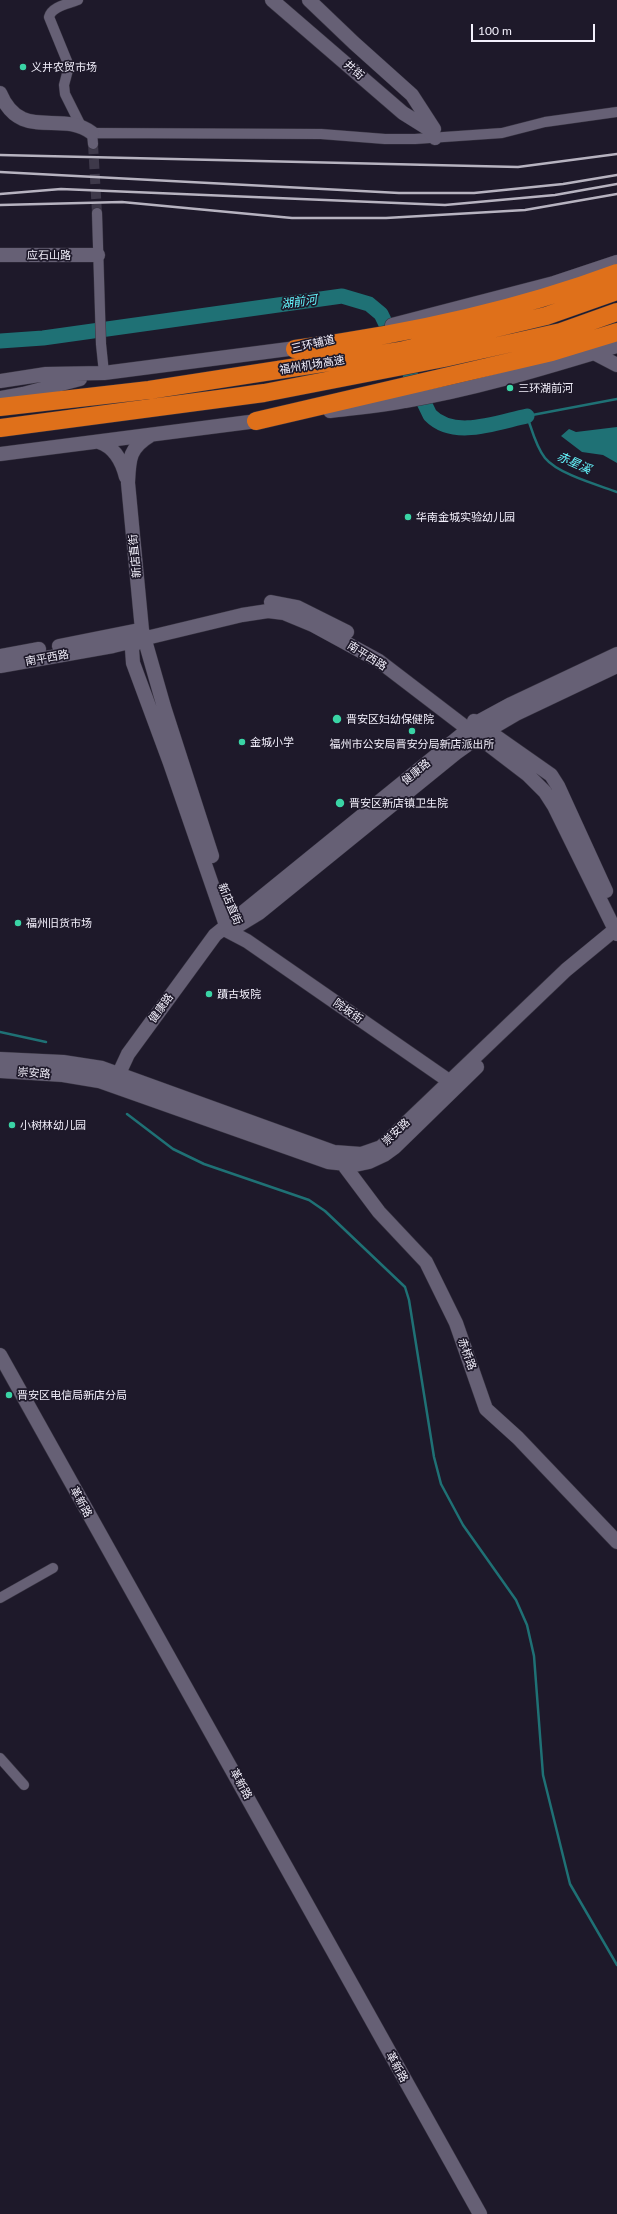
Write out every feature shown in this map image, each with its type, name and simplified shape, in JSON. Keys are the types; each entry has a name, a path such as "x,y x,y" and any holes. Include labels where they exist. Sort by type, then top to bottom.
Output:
{"highway":[{"path":"295,349 400,328 457,320 585,284 617,273"},
{"name":"福州机场高速","path":"0,407 149,390 400,351 546,316 617,291"},
{"name":"福州机场高速","path":"0,428 264,393 444,358 561,332 617,312"},
{"path":"256,421 392,389 431,389 443,378 552,352 617,332"}],"street":[{"path":"78,0 58,8 50,13 49,17 69,66 64,85 65,94 89,134"},
{"name":"井街","path":"272,0 403,113 427,128 438,137"},
{"name":"井街","path":"309,0 354,44 412,95 438,137"},
{"path":"0,93 7,107 25,120 89,134 321,134 385,139 438,137 502,132 544,122 617,112"},
{"path":"0,398 23,394 104,373 101,344 96,213"},
{"name":"应石山路","path":"0,255 98,254"},
{"path":"400,328 554,283 617,262"},
{"path":"0,454 405,401 431,389 529,372 617,346"},
{"name":"三环辅道","path":"0,381 46,374 104,373 295,349"},
{"path":"594,353 617,365"},
{"path":"128,483 129,464 133,450 151,435"},
{"path":"99,442 107,444 115,452 123,465 128,483"},
{"name":"新店直街","path":"128,483 141,636 225,898 228,928 247,941"},
{"name":"南平西路","path":"0,666 141,636 254,604 273,602 289,604 324,620 383,653 478,730 528,775 550,798 616,933"},
{"name":"南平西路","path":"0,656 141,636"},
{"name":"健康路","path":"116,1079 128,1054 228,928 511,704 617,654"},
{"name":"健康路","path":"478,730 516,714 617,666"},
{"name":"南平西路","path":"478,730 542,767 555,780 617,913"},
{"name":"崇安路","path":"0,1071 116,1079 334,1152 361,1154 381,1147 566,970 616,933"},
{"name":"崇安路","path":"0,1059 51,1061 93,1067 116,1079 328,1162 344,1165 369,1162 395,1147 556,989 616,933"},
{"name":"院坂街","path":"247,941 449,1081"},
{"name":"赤桥路","path":"334,1152 378,1212 426,1262 456,1323 486,1409 518,1438 617,1542"},
{"name":"革新路","path":"0,1355 480,2214"},
{"path":"0,1598 53,1568"},
{"path":"0,1758 24,1785"}],"shaded area":[{"path":"617,427 617,463 603,455 582,452 561,436 569,429 576,432"}],"waterway":[{"name":"湖前河","path":"0,341 43,338 342,296 369,304 381,314 430,415 440,422 451,427 464,428 490,425 527,416"},
{"name":"赤星溪","path":"617,399 527,416 539,449 551,464 568,474 617,492"},
{"path":"0,1032 46,1042"},
{"path":"127,1114 173,1149 204,1164 309,1200 325,1211 405,1287 409,1300 434,1457 441,1484 463,1525 516,1600 527,1625 534,1656 543,1775 570,1884 617,1965"}],"tunnel":[{"path":"93,144 97,213"}],"railway":[{"path":"0,155 518,167 617,154"},
{"path":"0,172 399,193 474,193 563,184 617,175"},
{"path":"0,194 61,189 445,205 555,195 617,184"},
{"path":"0,205 122,202 292,218 386,218 525,210 617,194"}],"place":[{"name":"义井农贸市场","path":"23,67"},
{"name":"三环湖前河","path":"510,388"},
{"name":"华南金城实验幼儿园","path":"408,517"},
{"name":"晋安区妇幼保健院","path":"337,719"},
{"name":"福州市公安局晋安分局新店派出所","path":"412,731"},
{"name":"金城小学","path":"242,742"},
{"name":"晋安区新店镇卫生院","path":"340,803"},
{"name":"福州旧货市场","path":"18,923"},
{"name":"蹟古坂院","path":"209,994"},
{"name":"小树林幼儿园","path":"12,1125"},
{"name":"晋安区电信局新店分局","path":"9,1395"}]}
